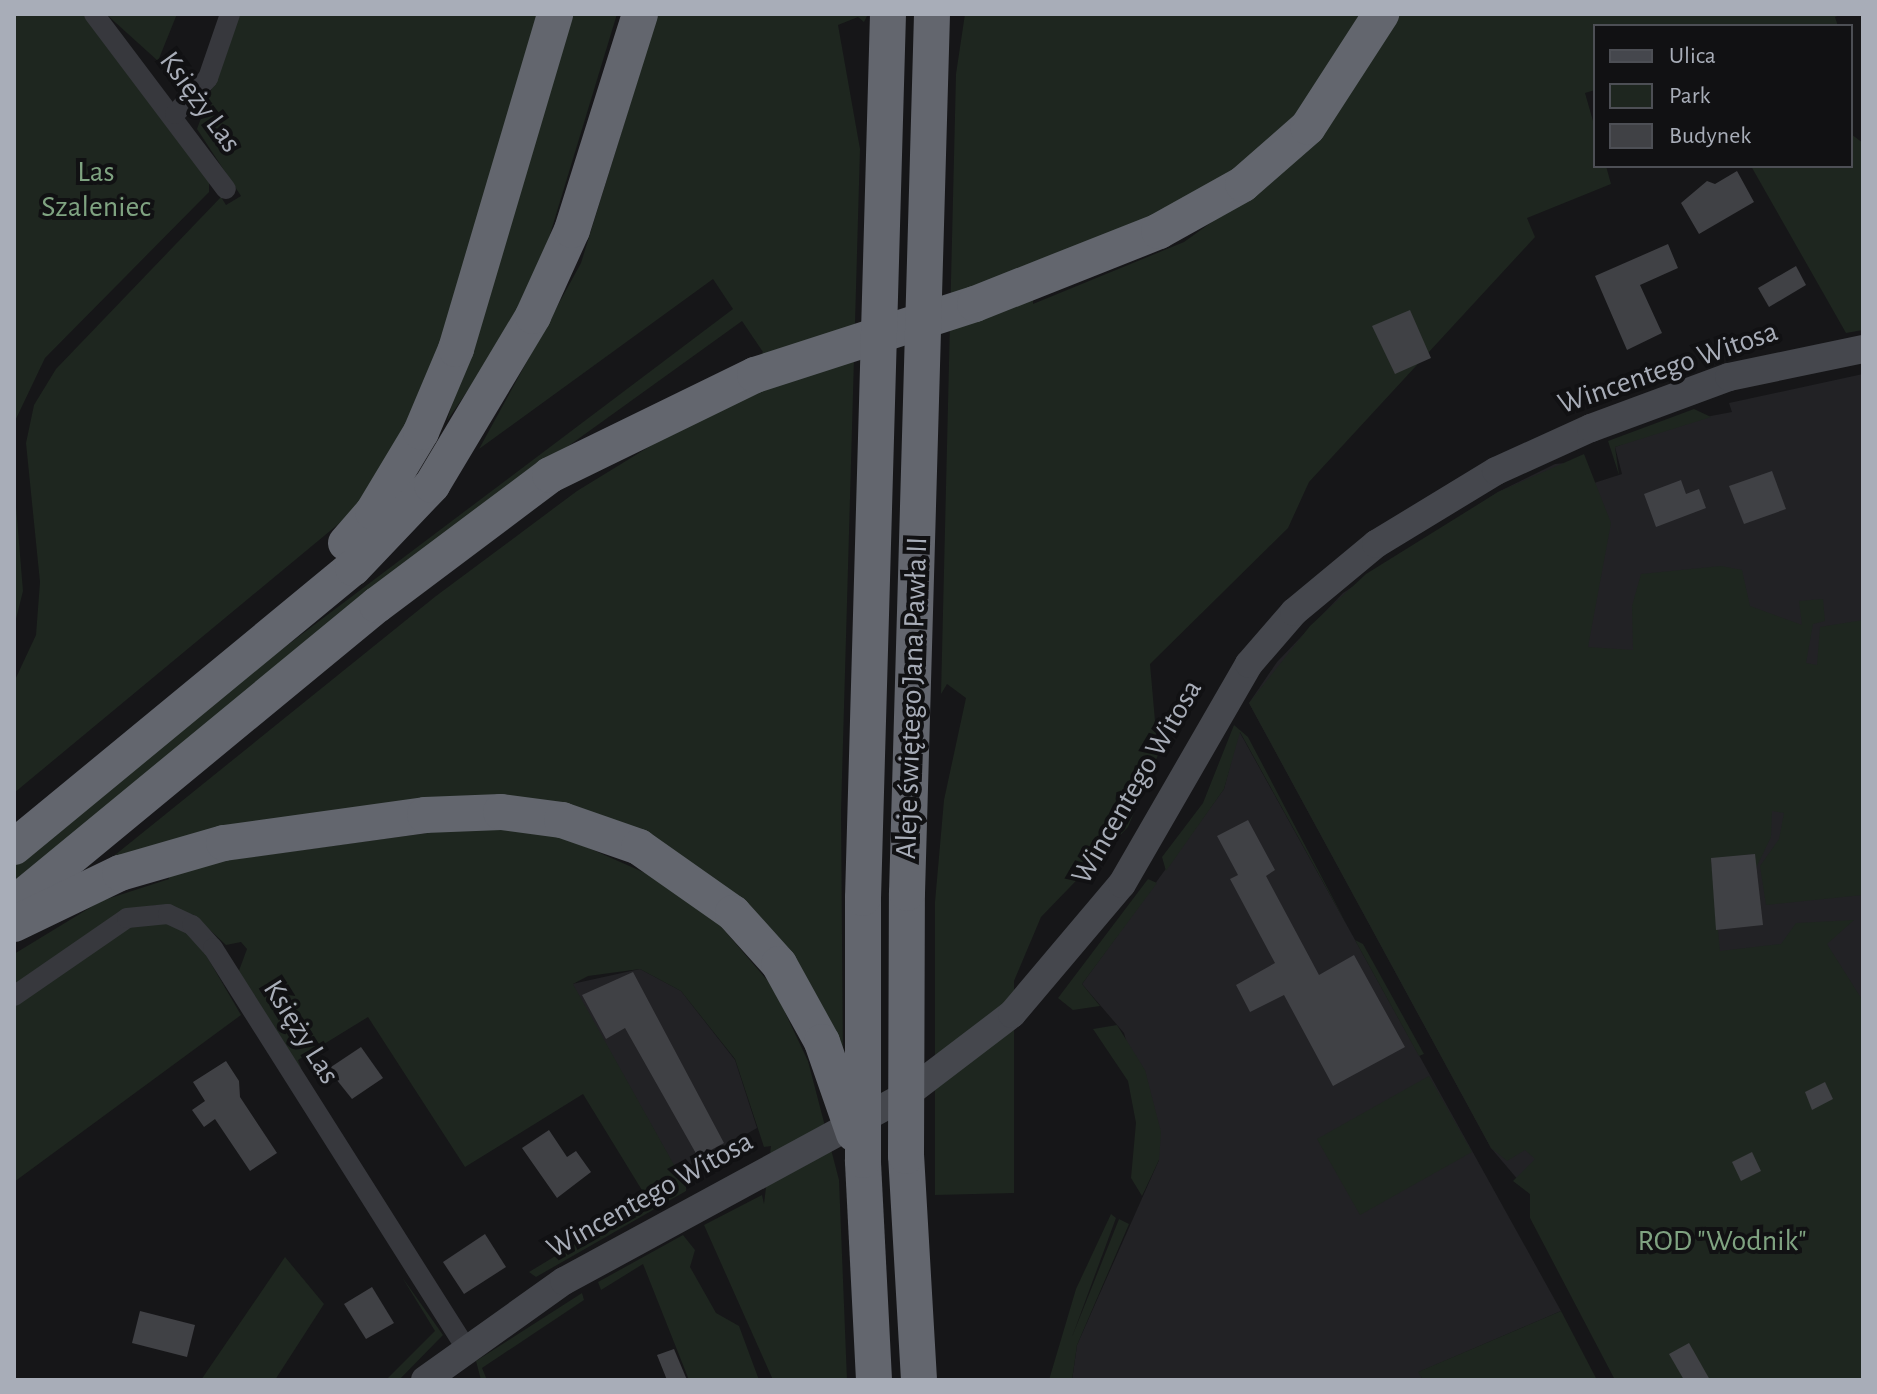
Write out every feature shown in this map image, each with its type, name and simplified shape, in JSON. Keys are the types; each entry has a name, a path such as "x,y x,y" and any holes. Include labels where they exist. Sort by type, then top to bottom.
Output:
{"highway":[{"path":"202,692 373,512 421,432 456,349 555,14"},
{"path":"14,847 353,568 432,485 533,316 572,230 640,14"},
{"path":"874,1380 863,1160 863,898 888,14"},
{"path":"14,904 377,605 550,475 685,405 818,354 975,304 1159,231 1243,184 1308,127 1381,14"},
{"name":"Aleje świętego Jana Pawła II","path":"919,1380 906,1156 907,893 932,15"},
{"path":"14,924 120,873 224,843 425,815 501,812 562,820 639,847 674,869 733,913 779,964 822,1042 863,1160"}],"street":[{"name":"Księży Las","path":"94,14 175,114 226,189"},
{"path":"175,114 208,78 230,14"},
{"name":"Wincentego Witosa","path":"425,1380 465,1347 564,1281 911,1092 1012,1014 1122,884 1249,664 1294,612 1351,563 1464,488 1581,432 1729,377 1863,349"},
{"name":"Księży Las","path":"14,996 127,918 168,914 192,925 213,948 435,1308 465,1347"}],"shaded area":[{"path":"1863,374 1863,1030 1530,1194 1491,1148 1249,703 1277,662 1343,593 1498,492 1555,464 1585,461 1594,483 1622,474 1615,447 1684,421 1732,412 1729,403"},
{"path":"1239,731 1561,1311 1419,1372 1423,1380 1072,1380 1077,1345 1159,1160 1124,1033 1082,984 1224,789"},
{"path":"640,969 681,991 735,1060 757,1128 678,1173 572,984"}],"green space":[{"name":"Las Szaleniec","path":"14,14 83,14 209,181 209,192 45,358 14,423"},
{"path":"106,14 177,14 158,61"},
{"path":"239,14 540,14 447,343 365,502 14,793 14,682 36,635 40,582 26,443 34,405 56,369 221,197 226,205 241,196 197,129"},
{"path":"567,14 617,14 548,241 511,327 447,421"},
{"path":"658,14 868,14 864,22 858,17 838,25 860,149 841,812 843,1061 787,951 549,805 110,859 436,596 577,491 665,437 763,352 742,321 446,534 14,885 14,865 184,723 733,309 713,279 479,449 581,263"},
{"path":"965,14 1362,14 1314,94 1272,141 1213,190 1034,273 1033,304 1184,242 1241,201 1392,14 1842,14 1835,17 1837,24 1593,24 1593,91 1585,93 1593,121 1593,168 1607,168 1611,184 1527,218 1535,237 1309,482 1288,528 1150,664 1158,755 1128,827 1041,917 1014,981 1014,1193 935,1195 935,902 944,800 966,698 947,684 941,694 956,74"},
{"path":"1853,136 1863,143 1863,330 1846,333 1752,168 1853,168"},
{"path":"1694,409 1711,417 1615,447 1619,475 1608,441"},
{"name":"ROD \"Wodnik\"","path":"1584,454 1611,523 1588,647 1633,650 1632,606 1641,574 1721,566 1742,570 1750,606 1802,625 1799,601 1823,599 1825,621 1813,624 1806,663 1817,665 1820,627 1863,620 1863,895 1766,905 1760,866 1779,839 1784,813 1772,811 1771,837 1756,868 1754,854 1711,859 1720,951 1781,944 1796,923 1854,920 1827,944 1863,1001 1863,1380 1615,1380 1530,1218 1530,1194 1513,1181 1535,1159 1525,1150 1507,1161 1491,1148 1249,703 1310,626 1366,574 1498,492"},
{"path":"14,482 23,591 14,627"},
{"path":"1234,725 1248,737 1348,927 1240,732 1224,789 1166,871 1162,857 1203,803"},
{"path":"487,825 548,830 661,880 719,924 773,987 808,1061 839,1180 847,1380 773,1380 704,1225 762,1195 764,1204 771,1146 764,1147 735,1059 681,991 640,969 588,976 573,984 678,1172 721,1153 686,1172 686,1191 536,1277 529,1272 648,1200 583,1094 465,1167 368,1017 298,1060 301,1068 293,1067 237,976 247,949 241,942 226,945 194,915 157,905 129,910 14,989 14,954 101,901 169,879 168,868"},
{"path":"1148,879 1157,883 1082,984 1100,1006 1073,1010 1058,998"},
{"path":"168,923 195,936 241,1015 14,1182 14,1005 101,942 137,924"},
{"path":"1355,940 1363,944 1424,1054 1419,1056"},
{"path":"1117,1025 1145,1070 1161,1132 1159,1160 1142,1196 1131,1178 1136,1123 1128,1081 1093,1029"},
{"path":"1429,1076 1472,1152 1360,1215 1317,1139"},
{"path":"1111,1214 1116,1218 1072,1337 1119,1219 1129,1224 1077,1345 1072,1380 1049,1380 1076,1289"},
{"path":"683,1235 695,1250 690,1267 716,1313 739,1326 759,1380 689,1380 643,1264 601,1290 598,1282"},
{"path":"285,1257 324,1304 275,1380 201,1380"},
{"path":"402,1277 443,1335 399,1380 386,1380 435,1331"},
{"path":"582,1293 584,1300 482,1368 487,1380 481,1380 476,1361"},
{"path":"1561,1311 1597,1380 1423,1380 1418,1372"}],"building":[{"path":"1737,171 1754,202 1699,234 1681,203 1707,181 1715,184"},
{"path":"1668,244 1678,268 1640,285 1662,333 1627,350 1595,276"},
{"path":"1796,266 1806,285 1769,307 1758,288"},
{"path":"1410,310 1431,358 1395,374 1372,326"},
{"path":"1772,471 1786,509 1744,524 1729,486"},
{"path":"1681,480 1686,494 1699,489 1706,508 1656,527 1644,494"},
{"path":"1248,820 1275,870 1266,876 1319,975 1354,955 1405,1047 1333,1086 1284,995 1250,1012 1236,985 1275,963 1230,879 1238,875 1217,836"},
{"path":"1755,854 1763,925 1716,930 1711,858"},
{"path":"633,972 724,1143 698,1157 625,1028 606,1039 582,995"},
{"path":"361,1047 383,1078 352,1099 328,1069"},
{"path":"226,1061 239,1081 240,1097 277,1153 250,1171 215,1119 204,1127 192,1110 205,1101 193,1082"},
{"path":"1825,1082 1833,1099 1812,1110 1805,1092"},
{"path":"549,1130 567,1157 576,1151 591,1172 557,1198 522,1148"},
{"path":"1752,1152 1761,1171 1741,1181 1732,1162"},
{"path":"485,1234 506,1267 464,1294 443,1262"},
{"path":"372,1287 394,1323 366,1339 344,1304"},
{"path":"140,1311 195,1325 187,1357 132,1343"},
{"path":"1689,1343 1710,1380 1684,1380 1669,1354"},
{"path":"674,1349 687,1380 667,1380 657,1355"}]}
